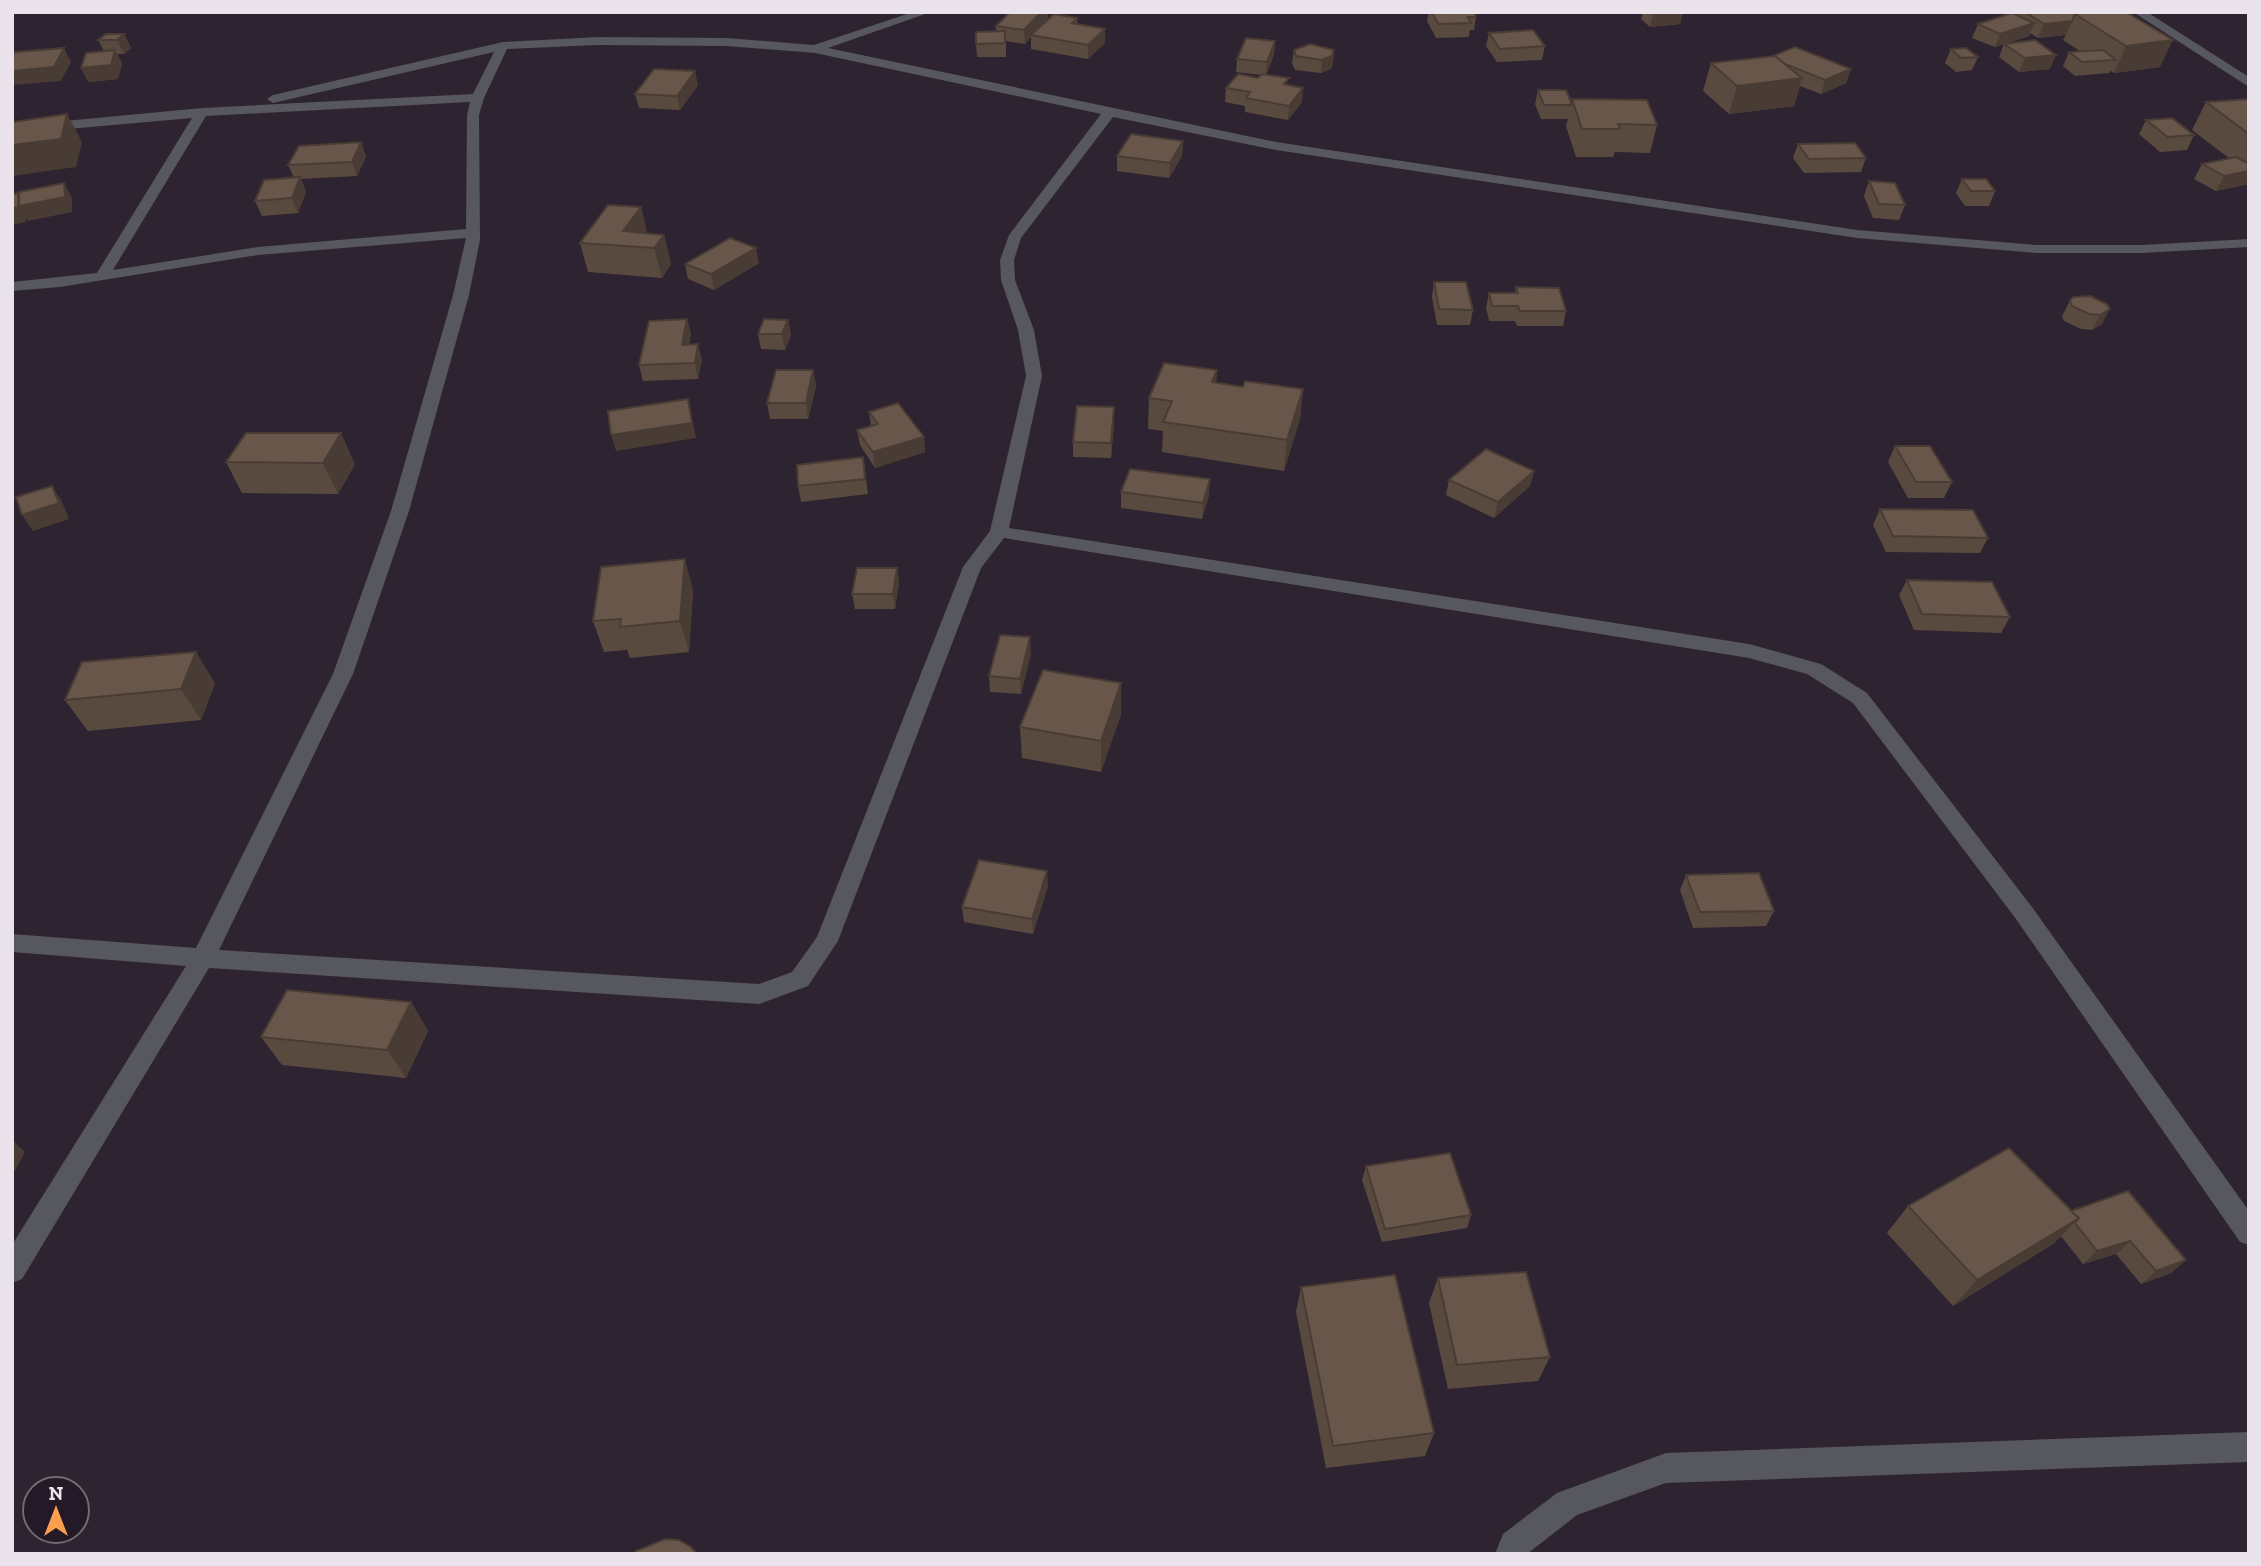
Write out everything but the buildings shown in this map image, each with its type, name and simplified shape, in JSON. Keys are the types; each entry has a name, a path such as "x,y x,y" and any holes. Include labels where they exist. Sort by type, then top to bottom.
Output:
{"street":[{"path":"815,49 925,12"},
{"path":"2139,12 2249,83"},
{"path":"233,110 503,46 598,41 727,42 815,49 1276,146 1857,234 2036,249 2141,249 2249,243"},
{"path":"12,1270 203,958 343,674 400,511 461,295 473,233 475,169 472,131 478,98 503,46"},
{"path":"12,130 202,112 478,98"},
{"path":"102,276 202,112"},
{"path":"12,943 759,994 800,979 827,941 972,566 999,532 1034,376 1026,330 1008,280 1007,260 1014,238 1109,113"},
{"path":"12,287 102,276 258,251 473,233"},
{"path":"999,532 1749,651 1814,669 1860,698 2024,913 2249,1233"},
{"path":"1510,1554 1514,1545 1568,1504 1666,1468 2249,1447"}]}
